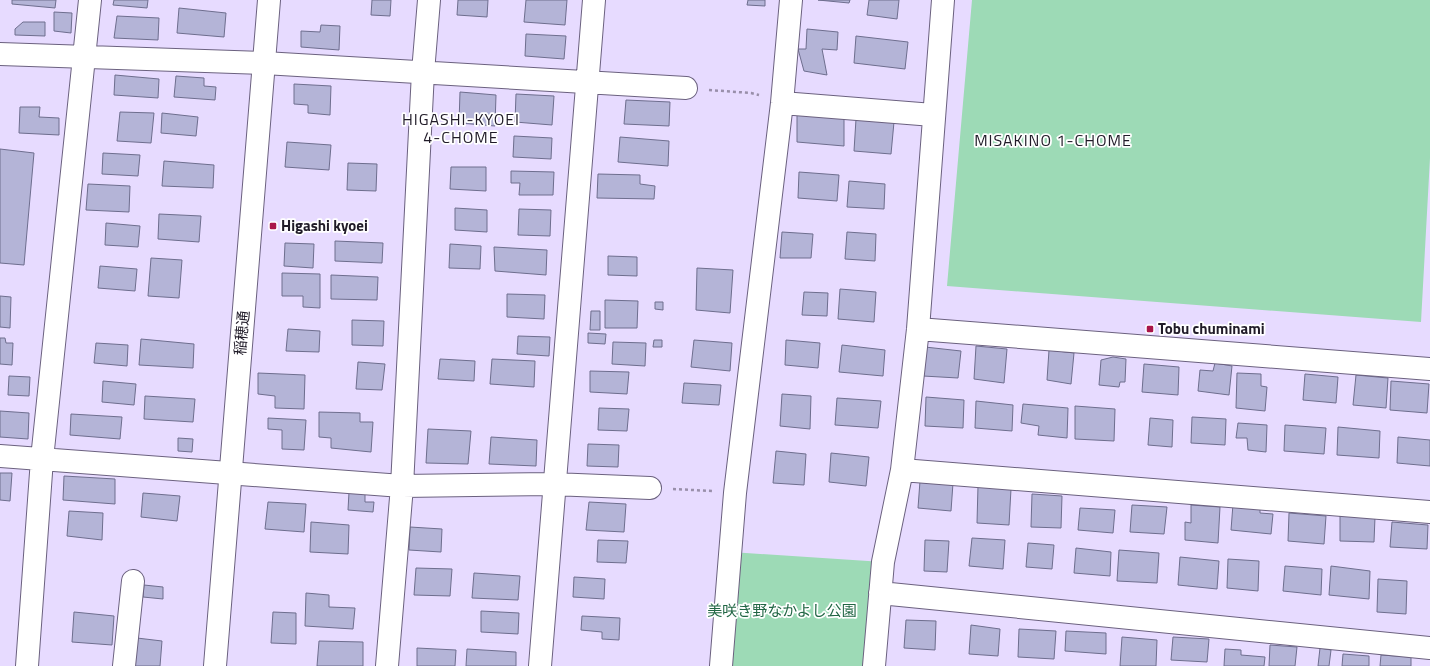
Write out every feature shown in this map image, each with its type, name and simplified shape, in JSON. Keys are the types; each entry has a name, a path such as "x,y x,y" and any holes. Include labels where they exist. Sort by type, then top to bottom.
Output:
{"street":[{"path":"27,666 42,459 90,0"},
{"name":"稲穂通","path":"215,666 269,0"},
{"path":"387,666 402,486 423,72 429,0"},
{"path":"540,666 553,484 594,0"},
{"path":"721,666 735,493 782,103 791,0"},
{"path":"874,666 883,562 902,470 918,329 933,115 943,0"},
{"path":"0,54 264,63 686,88"},
{"path":"782,103 933,115"},
{"path":"918,329 1430,369"},
{"path":"0,456 231,472 402,486 553,484 650,488"},
{"path":"902,470 1430,512"},
{"path":"124,666 133,581"},
{"path":"880,593 1430,648"}],"path":[{"path":"686,88 751,93 782,103"},
{"path":"650,488 735,493"}],"green space":[{"path":"972,0 1430,0 1430,158 1421,322 947,286"},
{"name":"美咲き野なかよし公園","path":"731,552 883,562 874,666 721,666"}],"building":[{"path":"12,0 56,0 55,8 12,4"},
{"path":"114,0 148,0 147,8 113,5"},
{"path":"372,0 391,0 390,16 371,15"},
{"path":"458,0 488,0 487,17 457,15"},
{"path":"526,0 567,0 565,25 524,22"},
{"path":"748,0 765,0 765,6 747,5"},
{"path":"818,0 850,0 849,3"},
{"path":"869,0 899,0 897,19 867,15"},
{"path":"179,8 226,13 224,37 177,33"},
{"path":"54,12 72,13 71,33 54,31"},
{"path":"117,16 159,18 158,40 114,38"},
{"path":"23,22 45,22 45,36 15,35 15,29"},
{"path":"321,25 340,26 339,50 301,47 301,31 320,32"},
{"path":"807,29 838,32 837,50 822,49 827,75 804,71 798,49 806,49"},
{"path":"526,34 566,36 564,59 525,56"},
{"path":"856,36 908,42 905,69 854,63"},
{"path":"115,75 159,79 158,98 114,95"},
{"path":"176,76 204,78 204,86 216,87 215,100 174,97"},
{"path":"294,84 331,86 330,115 308,113 308,105 294,104"},
{"path":"460,92 496,95 495,126 459,123"},
{"path":"516,94 554,96 552,125 515,122"},
{"path":"626,100 670,102 669,126 624,124"},
{"path":"20,107 40,107 39,117 59,118 59,135 19,133"},
{"path":"120,112 154,113 151,143 117,141"},
{"path":"162,113 198,117 196,136 161,133"},
{"path":"797,114 844,118 844,146 797,142"},
{"path":"856,119 894,122 891,154 854,151"},
{"path":"514,136 552,138 551,159 513,157"},
{"path":"620,137 669,141 668,166 618,162"},
{"path":"287,142 331,145 329,170 285,167"},
{"path":"0,149 34,153 24,265 0,263"},
{"path":"103,153 140,155 138,176 102,174"},
{"path":"164,161 214,165 213,188 162,186"},
{"path":"348,163 377,164 376,191 347,190"},
{"path":"451,167 486,167 486,191 450,189"},
{"path":"511,171 554,172 553,195 519,195 520,183 511,183"},
{"path":"799,172 839,175 837,201 798,198"},
{"path":"598,174 640,175 640,184 655,186 654,199 597,198"},
{"path":"849,181 885,184 884,209 847,207"},
{"path":"88,184 130,186 129,212 86,210"},
{"path":"455,208 487,210 487,232 455,230"},
{"path":"519,209 551,210 550,236 518,235"},
{"path":"159,214 201,216 199,242 158,239"},
{"path":"106,223 140,226 138,247 105,245"},
{"path":"782,232 813,234 811,258 780,258"},
{"path":"847,232 876,234 875,261 845,259"},
{"path":"335,241 383,243 382,263 335,261"},
{"path":"285,243 314,244 313,268 284,266"},
{"path":"450,244 481,246 480,269 449,268"},
{"path":"494,247 547,250 546,275 495,271"},
{"path":"608,256 637,257 637,276 608,275"},
{"path":"151,258 182,260 179,298 148,296"},
{"path":"100,266 137,269 135,291 98,288"},
{"path":"697,268 733,270 730,313 696,310"},
{"path":"282,273 320,274 320,308 303,307 303,296 282,296"},
{"path":"331,275 378,277 377,300 331,299"},
{"path":"840,289 876,292 874,322 838,319"},
{"path":"804,292 828,293 827,316 802,315"},
{"path":"507,294 545,295 544,319 507,317"},
{"path":"0,296 11,297 10,328 0,327"},
{"path":"605,300 638,301 637,328 605,328"},
{"path":"655,302 663,302 663,310 655,309"},
{"path":"591,311 600,311 600,330 590,330"},
{"path":"352,320 384,321 383,346 352,345"},
{"path":"288,329 320,331 319,352 286,351"},
{"path":"588,333 606,334 605,344 588,343"},
{"path":"518,336 550,337 549,356 517,354"},
{"path":"0,338 5,338 6,343 13,343 12,365 0,364"},
{"path":"141,339 194,344 193,368 139,365"},
{"path":"654,340 662,340 662,347 653,347"},
{"path":"694,340 732,343 730,371 691,367"},
{"path":"786,340 820,343 818,368 785,365"},
{"path":"613,342 646,343 645,366 612,364"},
{"path":"96,343 128,345 127,366 94,363"},
{"path":"842,345 885,350 883,376 839,372"},
{"path":"976,346 1007,349 1004,383 974,379"},
{"path":"925,347 961,351 958,378 923,376"},
{"path":"1049,350 1074,353 1071,384 1047,380"},
{"path":"1113,357 1126,359 1125,382 1120,382 1119,387 1099,385 1101,360"},
{"path":"440,359 475,361 474,381 438,379"},
{"path":"492,359 535,361 534,387 490,384"},
{"path":"358,362 385,364 382,390 356,389"},
{"path":"1215,363 1232,366 1229,395 1198,391 1200,370 1213,371"},
{"path":"1144,364 1179,367 1178,395 1142,392"},
{"path":"590,371 629,372 627,394 590,392"},
{"path":"258,373 305,375 304,409 275,408 275,396 258,394"},
{"path":"1237,373 1261,374 1261,386 1267,387 1265,411 1236,408"},
{"path":"1305,374 1338,377 1336,403 1303,400"},
{"path":"1356,375 1388,378 1386,408 1353,405"},
{"path":"9,376 30,377 29,396 8,395"},
{"path":"103,381 136,384 134,405 102,402"},
{"path":"1391,381 1429,384 1427,413 1390,410"},
{"path":"684,383 721,385 719,405 682,403"},
{"path":"782,394 811,396 810,429 780,426"},
{"path":"145,396 195,399 193,422 144,419"},
{"path":"926,397 964,400 963,428 925,426"},
{"path":"837,398 881,401 878,428 835,425"},
{"path":"976,401 1013,405 1012,431 975,428"},
{"path":"1023,404 1068,408 1067,438 1038,435 1039,426 1021,423"},
{"path":"1075,406 1115,409 1114,441 1075,439"},
{"path":"599,408 629,409 627,431 598,430"},
{"path":"0,411 29,413 28,439 0,437"},
{"path":"319,412 360,413 360,422 373,422 371,452 331,448 331,438 319,437"},
{"path":"71,414 122,417 120,439 70,435"},
{"path":"1192,417 1226,419 1225,445 1191,443"},
{"path":"268,418 306,420 304,450 282,449 282,430 268,429"},
{"path":"1150,418 1173,420 1172,447 1148,445"},
{"path":"1238,423 1267,425 1266,452 1248,450 1247,438 1236,438"},
{"path":"1285,425 1326,428 1324,454 1284,451"},
{"path":"1338,427 1380,431 1379,458 1337,455"},
{"path":"428,429 471,431 468,464 426,463"},
{"path":"491,437 537,440 536,466 489,464"},
{"path":"1398,437 1430,440 1430,466 1397,463"},
{"path":"178,438 193,439 192,452 178,451"},
{"path":"588,444 619,445 618,467 587,466"},
{"path":"776,451 806,454 804,485 773,483"},
{"path":"831,453 869,457 866,486 829,482"},
{"path":"0,473 12,473 10,501 0,500"},
{"path":"64,476 115,479 115,504 63,500"},
{"path":"920,481 953,483 951,511 918,508"},
{"path":"978,486 1011,489 1009,525 977,523"},
{"path":"349,492 365,493 365,502 374,502 373,512 348,510"},
{"path":"143,493 180,496 177,521 141,517"},
{"path":"1032,494 1062,496 1061,528 1031,527"},
{"path":"268,502 306,504 304,532 265,529"},
{"path":"589,502 626,504 624,532 586,530"},
{"path":"1233,504 1260,506 1260,513 1273,514 1271,534 1231,530"},
{"path":"1132,505 1167,507 1164,534 1130,532"},
{"path":"1191,505 1220,507 1218,543 1185,540 1185,522 1191,523"},
{"path":"1080,508 1115,510 1113,533 1078,530"},
{"path":"69,511 103,513 102,540 67,536"},
{"path":"1289,513 1326,516 1324,544 1288,541"},
{"path":"1340,515 1375,517 1374,542 1340,541"},
{"path":"311,522 349,525 348,554 310,552"},
{"path":"1392,522 1428,525 1427,549 1390,547"},
{"path":"410,527 442,529 441,552 409,550"},
{"path":"972,538 1005,540 1003,569 969,566"},
{"path":"598,540 628,541 626,563 597,562"},
{"path":"925,540 949,541 947,572 924,571"},
{"path":"1028,543 1054,545 1052,569 1026,567"},
{"path":"1076,548 1111,552 1110,576 1074,573"},
{"path":"1119,550 1159,553 1157,583 1117,581"},
{"path":"1180,557 1219,561 1217,589 1178,585"},
{"path":"1228,559 1259,561 1258,591 1227,588"},
{"path":"1285,566 1322,569 1321,595 1283,591"},
{"path":"1331,566 1370,571 1369,599 1329,595"},
{"path":"416,568 452,569 450,596 414,595"},
{"path":"474,573 520,576 518,600 472,598"},
{"path":"574,577 605,579 604,599 573,597"},
{"path":"1378,579 1407,581 1406,614 1377,612"},
{"path":"144,585 163,587 163,599 143,597"},
{"path":"306,593 329,595 329,607 355,608 353,629 305,626"},
{"path":"481,611 519,613 518,634 481,632"},
{"path":"74,612 114,616 112,645 72,642"},
{"path":"273,612 296,613 296,644 271,643"},
{"path":"582,616 620,618 619,640 602,639 602,632 581,630"},
{"path":"906,620 936,621 935,650 904,648"},
{"path":"971,625 1000,629 998,656 969,654"},
{"path":"1019,629 1056,631 1054,659 1018,657"},
{"path":"1066,631 1106,633 1106,654 1065,651"},
{"path":"1122,637 1157,640 1156,666 1120,666"},
{"path":"1173,637 1209,639 1207,662 1171,660"},
{"path":"137,638 162,641 160,666 135,666"},
{"path":"319,641 363,642 363,666 317,666"},
{"path":"1270,645 1297,647 1295,666 1269,666"},
{"path":"417,648 456,650 455,666 417,666"},
{"path":"1320,648 1331,650 1329,666 1318,666"},
{"path":"467,649 516,652 516,666 466,666"},
{"path":"1225,649 1241,650 1241,655 1265,657 1264,666 1224,666"},
{"path":"1343,654 1369,656 1369,666 1342,666"},
{"path":"1381,655 1411,657 1411,666 1380,666"}],"place":[{"name":"Higashi kyoei","path":"273,226"},
{"name":"Tobu chuminami","path":"1150,329"}],"district":[{"name":"HIGASHI-KYOEI 4-CHOME","path":"461,128"},
{"name":"MISAKINO 1-CHOME","path":"1053,140"}]}
